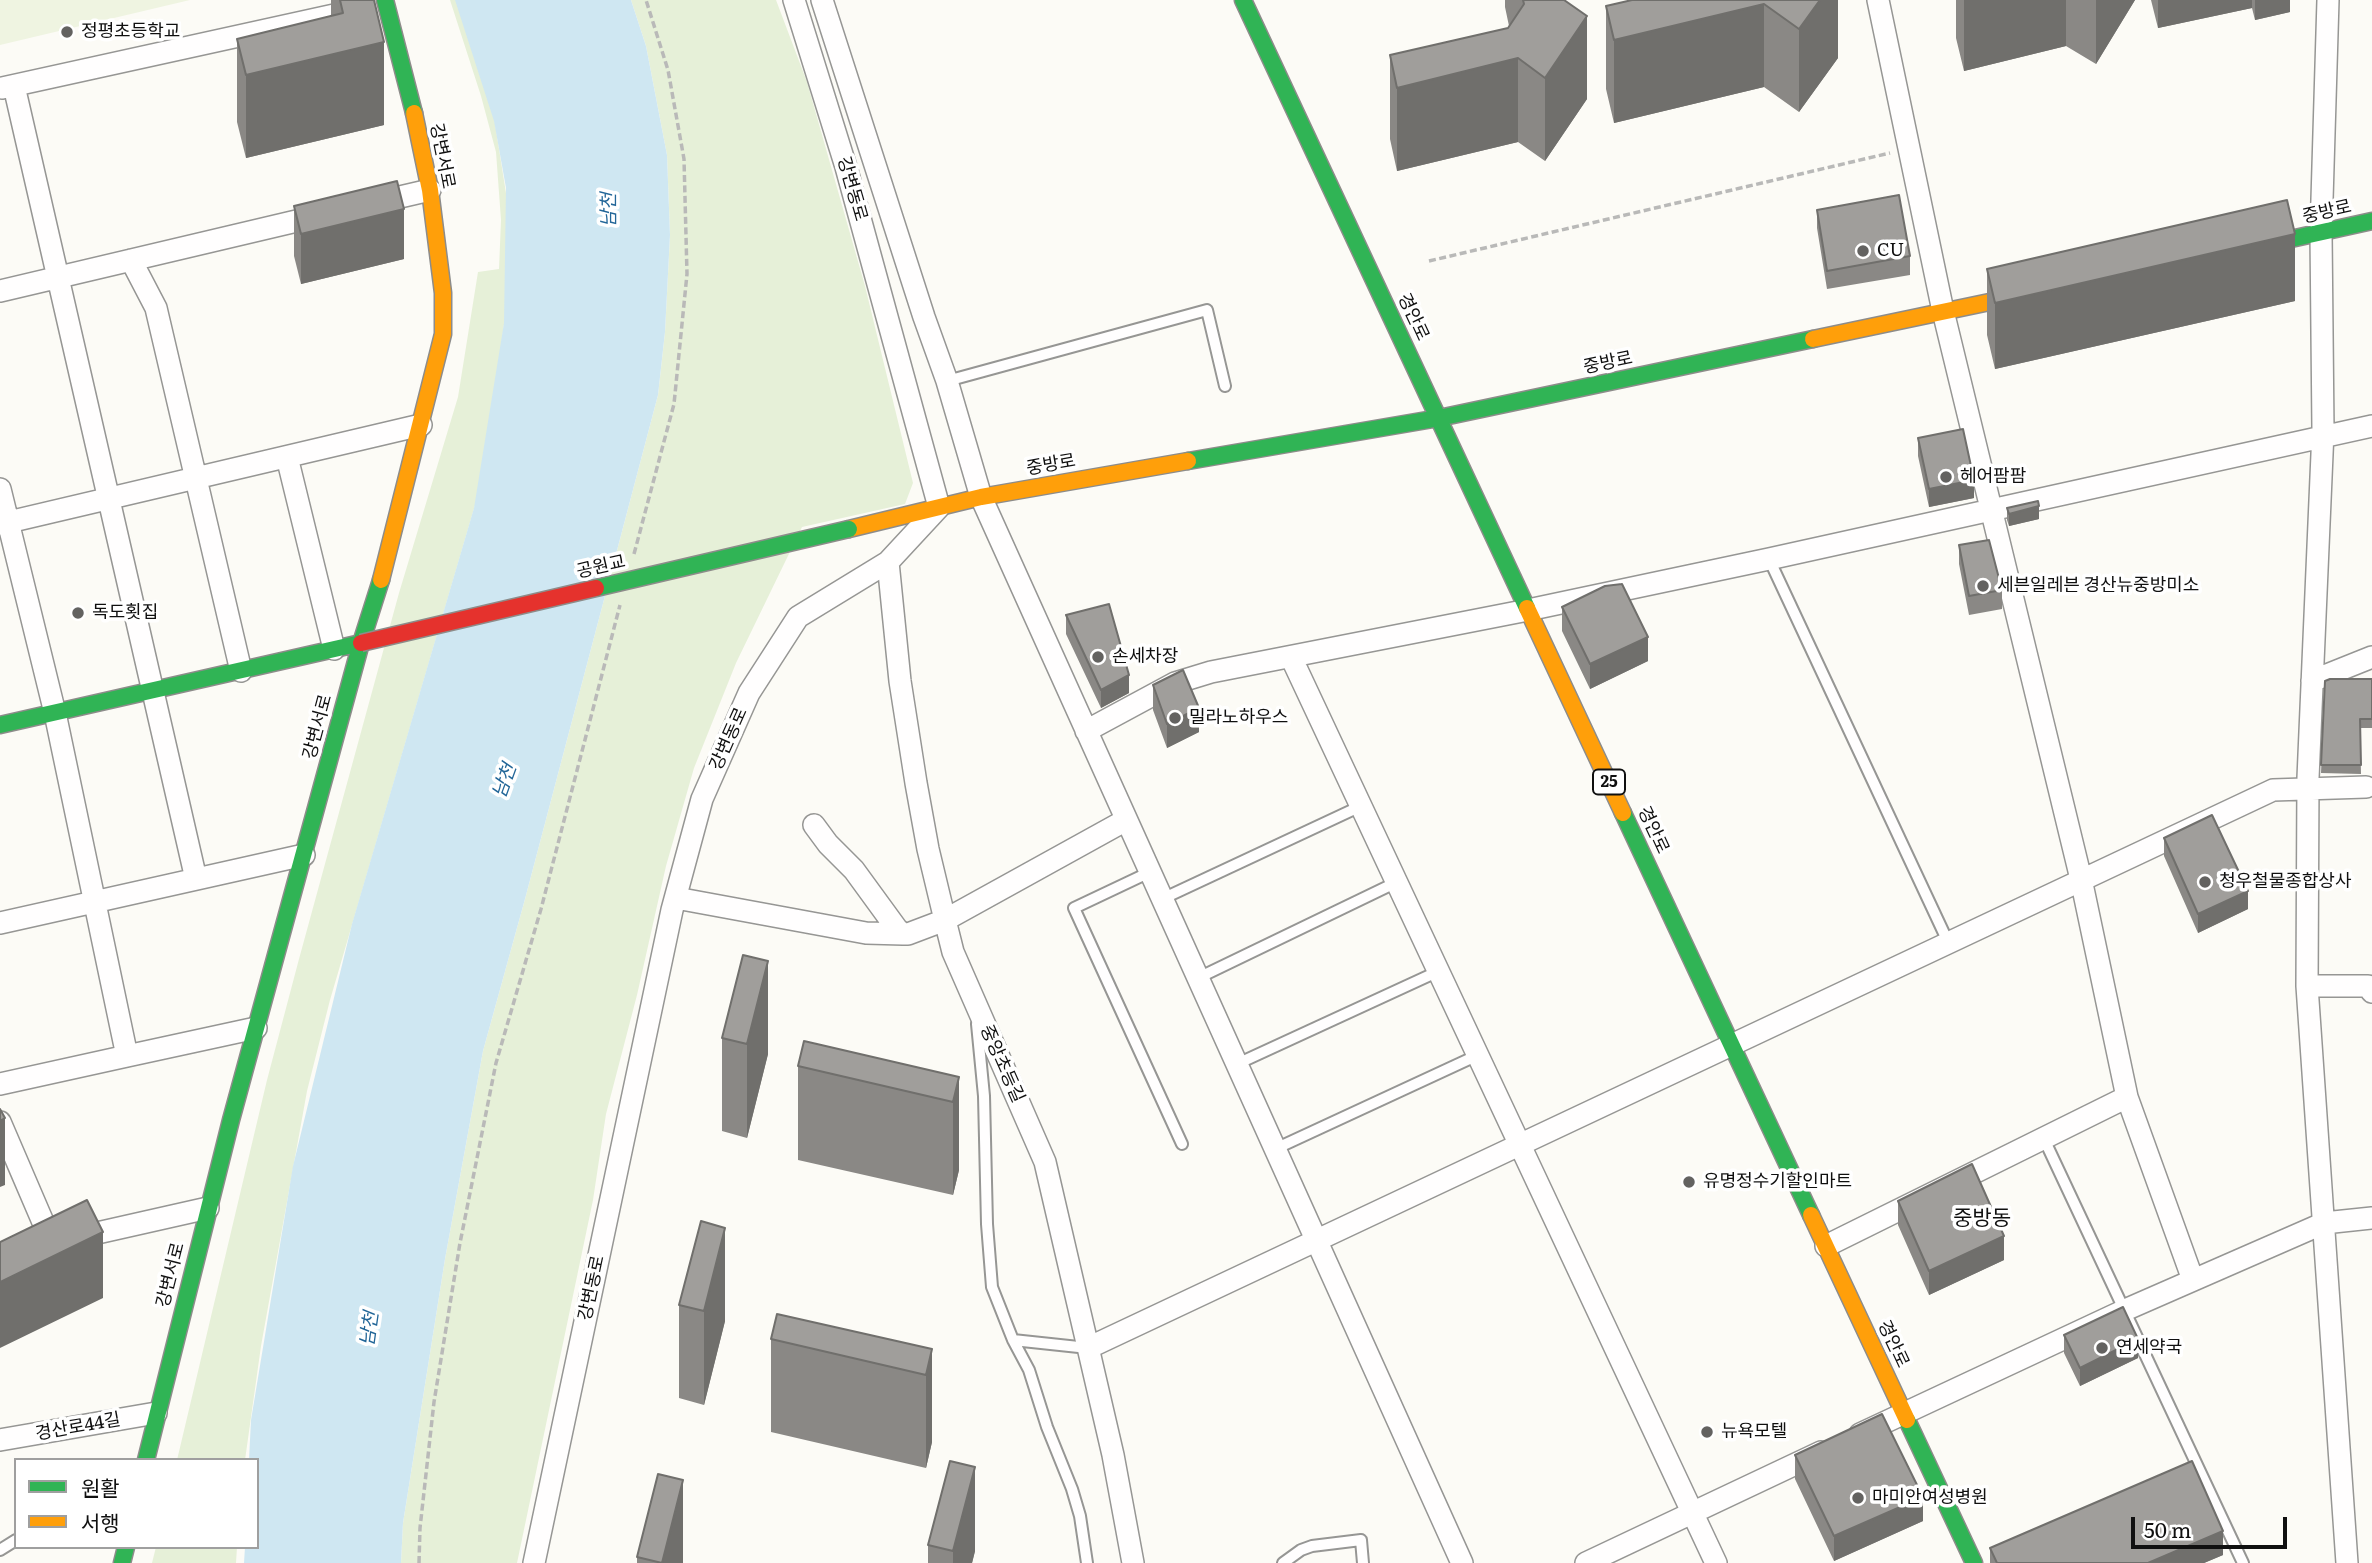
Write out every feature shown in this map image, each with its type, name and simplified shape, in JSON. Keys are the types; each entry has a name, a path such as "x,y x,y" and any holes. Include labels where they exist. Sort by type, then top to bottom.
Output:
{"street":[{"name":"강변동로","path":"534,1563 676,898 702,799 749,693 798,618 888,562 939,507 846,167 794,0"},
{"path":"822,0 947,381 981,497 1462,1563"},
{"name":"경안로","path":"1243,0 1974,1563"},
{"path":"1878,0 1943,311 2081,879 2127,1097 2193,1280"},
{"path":"2328,0 2321,233 2323,437 2308,788 2307,986 2347,1563"},
{"path":"196,879 58,277 7,87 386,2"},
{"name":"강변서로","path":"145,1458 208,1208 361,643 381,580 443,334 443,293 430,190 386,2"},
{"path":"0,291 430,190"},
{"name":"중방로","path":"2240,250 2372,221"},
{"path":"131,260 156,309 241,671"},
{"name":"중방로","path":"849,529 981,497 1439,418 2037,292"},
{"path":"4,523 421,425"},
{"path":"1086,731 1175,683 1194,677 1769,559 2372,426"},
{"path":"287,457 334,649"},
{"path":"0,489 4,523 55,713 127,1056"},
{"name":"공원교","path":"0,725 849,529"},
{"name":"중앙초등길","path":"888,562 900,681 916,783 945,920 953,952 1045,1162 1113,1455 1133,1563"},
{"path":"1291,657 1716,1563"},
{"path":"2312,681 2372,657"},
{"path":"1088,1348 2273,790 2366,787"},
{"path":"676,898 866,933 903,934 926,929 945,920 1126,820"},
{"path":"814,825 828,844 854,870 903,934"},
{"path":"1,920 95,902 304,855"},
{"path":"2307,986 2368,986 2372,992"},
{"path":"0,1084 256,1028"},
{"path":"1826,1246 2127,1097"},
{"path":"0,1122 52,1243"},
{"path":"0,1269 52,1243 208,1208"},
{"path":"1586,1563 2124,1310 2324,1223 2372,1218"},
{"name":"경산로44길","path":"0,1440 156,1413"}],"lane":[{"path":"947,381 1207,310 1225,386"},
{"path":"1769,559 1949,944"},
{"path":"1162,899 1361,806"},
{"path":"1150,872 1074,908 1181,1144"},
{"path":"1198,978 1397,881"},
{"path":"1237,1064 1438,971"},
{"path":"976,1006 984,1096 987,1224 992,1287 1013,1340 1030,1370 1047,1427 1072,1489 1080,1517 1087,1563"},
{"path":"1275,1149 1478,1055"},
{"path":"2044,1139 2243,1563"},
{"path":"1013,1340 1088,1348"},
{"path":"1283,1563 1289,1557 1312,1546 1361,1540 1363,1563"}],"path":[{"path":"633,556 674,404 687,274 684,159 668,70 646,0"},
{"path":"1429,261 1893,153"},
{"path":"419,1563 420,1528 434,1402 460,1243 496,1063 541,909 623,594"}],"green space":[{"path":"0,0 190,0 0,45"},
{"path":"450,0 459,0 493,111 506,193 507,303 483,478 330,1000 307,1091 261,1346 245,1458 177,1458 267,1080 399,593 458,397 478,272 499,269 501,220 496,152"},
{"path":"631,0 776,0 807,82 865,286 913,483 905,504 802,527 736,663 694,768 666,866 637,995 606,1114 593,1200 517,1563 401,1563 403,1523 445,1259 483,1051 658,395 665,332 670,235 667,155 646,46"},
{"path":"156,1549 237,1549 236,1563 152,1563"}],"water":[{"name":"남천","path":"455,0 631,0 646,46 667,155 670,235 665,332 658,395 483,1051 445,1259 403,1523 401,1563 244,1563 245,1549 259,1549 259,1458 249,1458 251,1420 293,1166 352,924 474,508 504,323 506,188 494,121"}],"building":[{"path":"340,0 374,0 384,42 246,75 237,39 343,13"},
{"path":"1523,0 1564,0 1587,16 1545,78 1518,58 1397,88 1390,55 1508,28 1524,4"},
{"path":"1632,0 1820,0 1799,29 1764,4 1614,40 1606,6"},
{"path":"397,181 404,209 301,234 294,206"},
{"name":"CU","path":"1899,195 1910,256 1827,271 1817,210"},
{"path":"2287,200 2295,234 1995,303 1987,269"},
{"name":"헤어팜팜","path":"1963,429 1974,480 1929,489 1918,438"},
{"path":"2038,501 2039,506 2009,514 2007,508"},
{"path":"1989,540 2002,590 1969,596 1959,545"},
{"path":"1622,584 1648,637 1590,664 1562,607 1605,586"},
{"path":"1109,604 1129,675 1101,690 1066,615"},
{"path":"1183,670 1199,708 1167,724 1153,685"},
{"path":"2372,679 2372,719 2360,719 2361,765 2321,765 2325,681"},
{"name":"청우철물종합상사","path":"2212,815 2248,891 2198,914 2164,838"},
{"path":"743,955 768,961 747,1044 722,1038"},
{"path":"804,1041 959,1077 953,1102 798,1066"},
{"path":"1972,1164 2004,1236 1929,1271 1898,1201"},
{"path":"87,1200 103,1232 0,1282 0,1242"},
{"path":"701,1221 725,1228 704,1311 679,1305"},
{"path":"2123,1307 2138,1339 2080,1368 2064,1335"},
{"path":"777,1314 932,1349 926,1375 771,1339"},
{"name":"마미안여성병원","path":"1882,1414 1923,1497 1834,1536 1795,1455"},
{"path":"950,1461 975,1467 953,1551 928,1545"},
{"path":"2192,1461 2223,1531 2148,1563 1997,1563 1990,1548"},
{"path":"658,1474 683,1480 662,1563 637,1557"}],"traffic: fast":[{"path":"385,0 414,113"},
{"path":"1243,0 1527,608"},
{"path":"2259,246 2372,221"},
{"path":"1188,461 1439,418 1813,339"},
{"path":"596,588 849,529"},
{"path":"146,1458 231,1120 361,643 381,580"},
{"path":"0,725 361,643"},
{"path":"1623,813 1811,1215"},
{"path":"1907,1420 1974,1563"},
{"path":"122,1563 126,1549"}],"traffic: slow":[{"path":"381,580 443,334 443,293 430,190 414,113"},
{"path":"1813,339 2023,295"},
{"path":"849,529 981,497 1188,461"},
{"path":"1527,608 1623,813"},
{"path":"1811,1215 1907,1420"}],"traffic: jam":[{"path":"361,643 596,588"}],"place":[{"name":"정평초등학교","path":"67,32"},
{"name":"CU","path":"1863,251"},
{"name":"헤어팜팜","path":"1946,477"},
{"name":"세븐일레븐 경산뉴중방미소","path":"1983,586"},
{"name":"독도횟집","path":"78,613"},
{"name":"손세차장","path":"1098,657"},
{"name":"밀라노하우스","path":"1175,718"},
{"name":"청우철물종합상사","path":"2205,882"},
{"name":"유명정수기할인마트","path":"1689,1182"},
{"name":"연세약국","path":"2102,1348"},
{"name":"뉴욕모텔","path":"1707,1432"},
{"name":"마미안여성병원","path":"1858,1498"}],"district":[{"name":"중방동","path":"1982,1219"}]}
